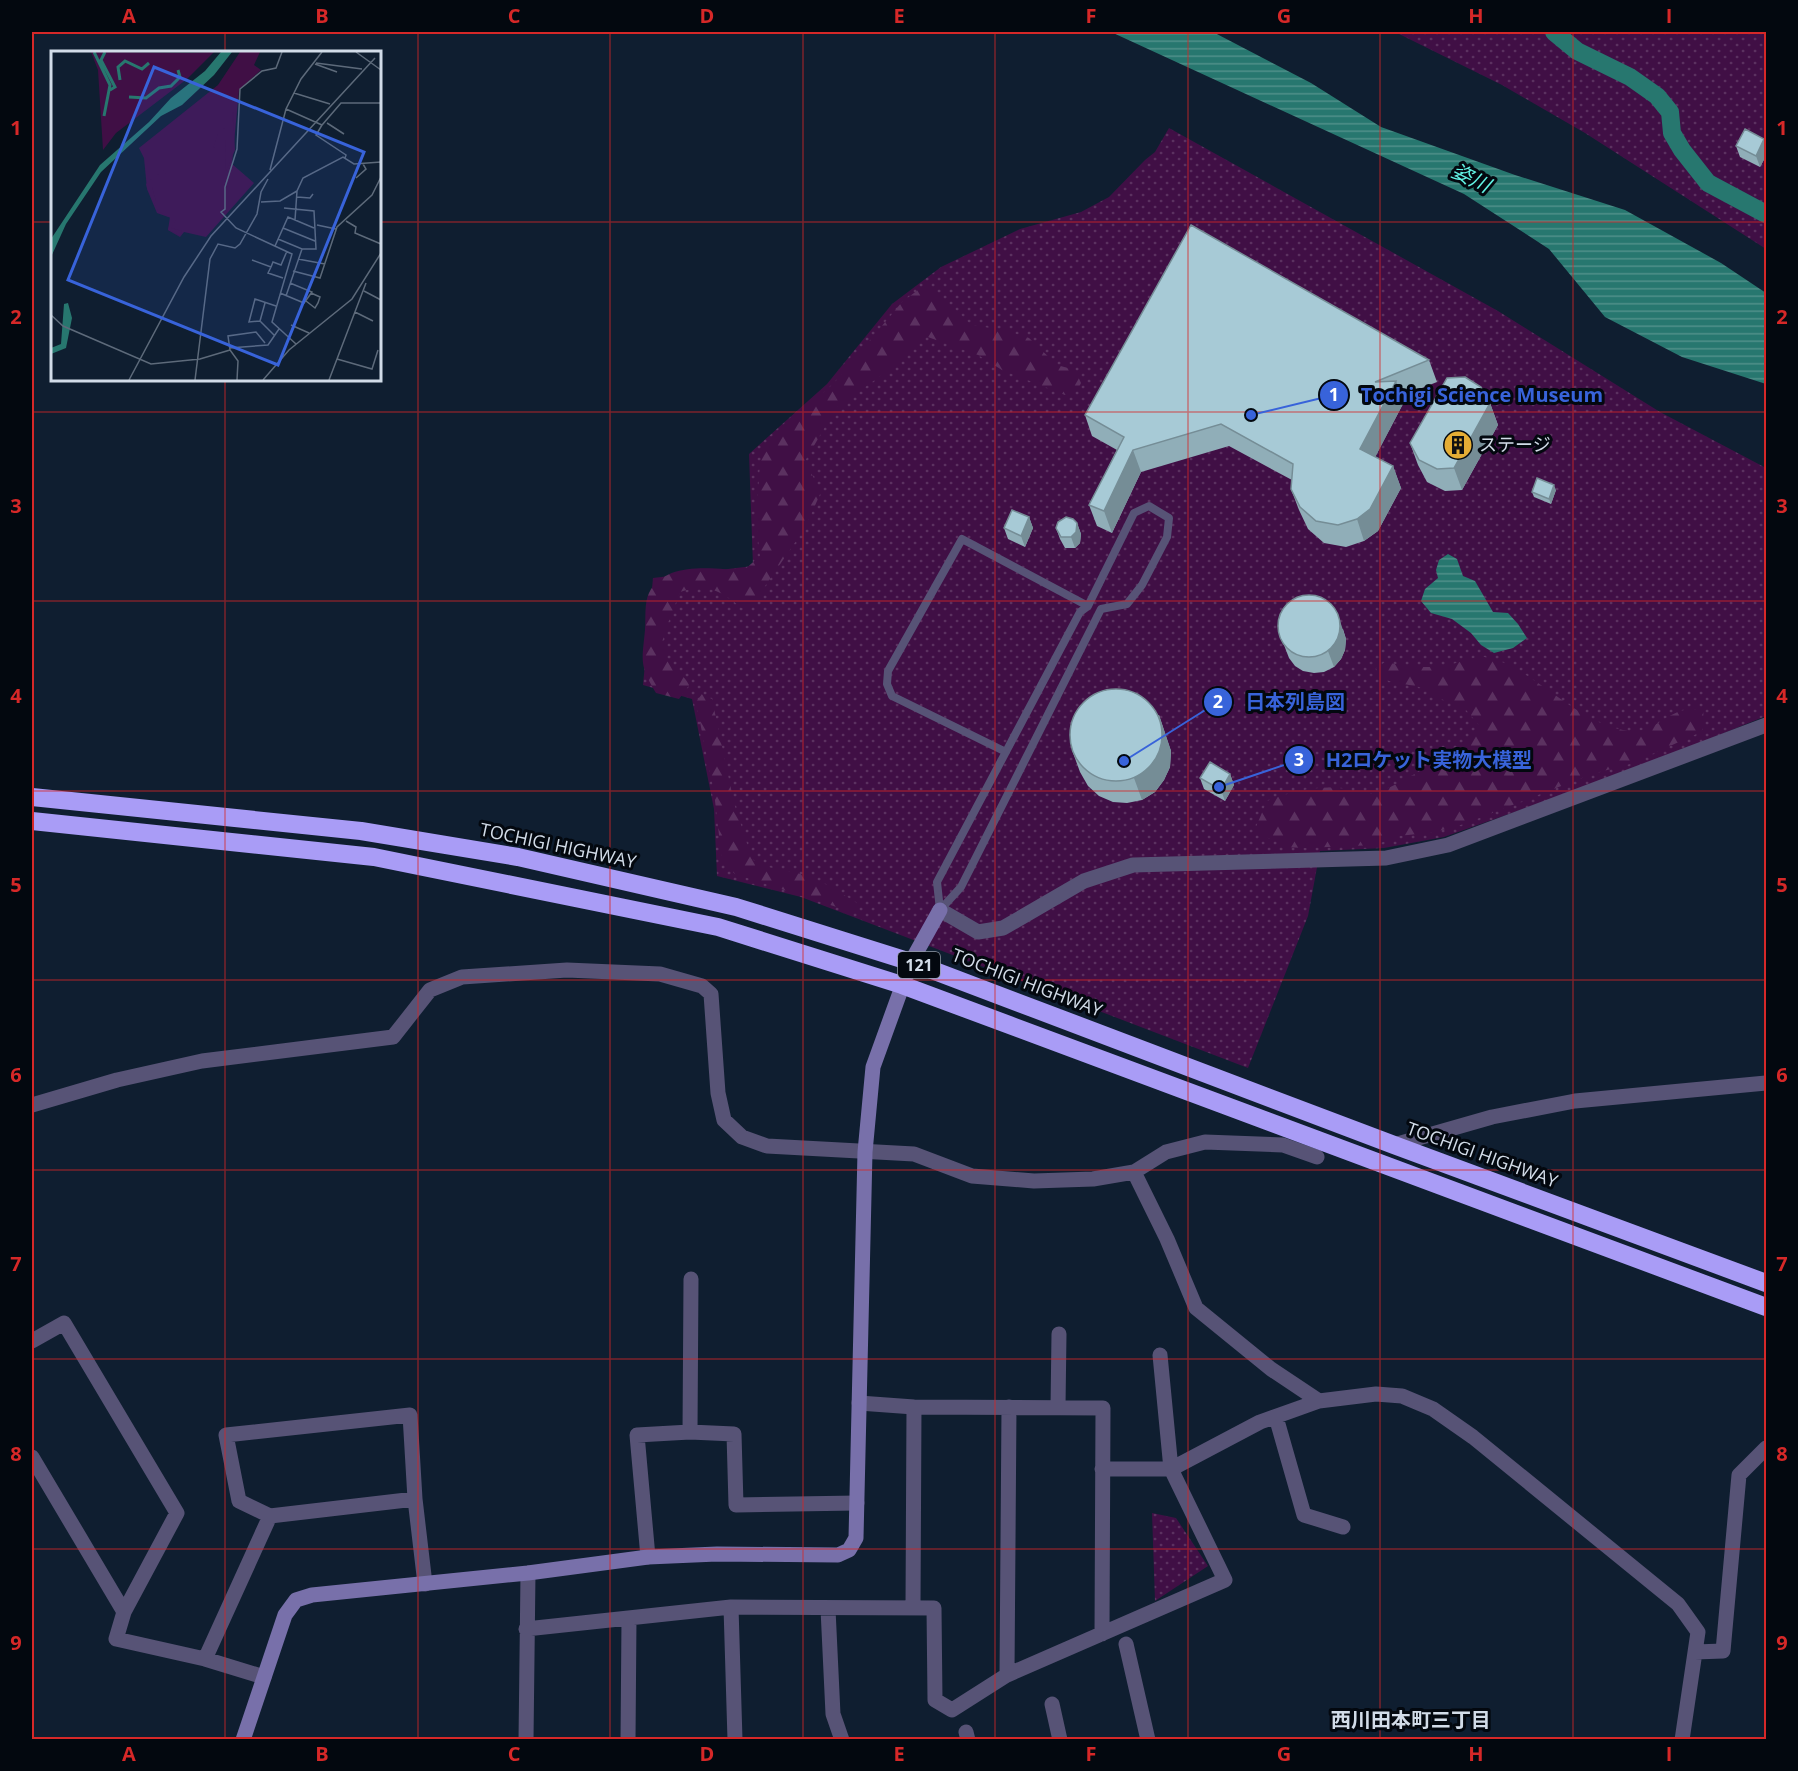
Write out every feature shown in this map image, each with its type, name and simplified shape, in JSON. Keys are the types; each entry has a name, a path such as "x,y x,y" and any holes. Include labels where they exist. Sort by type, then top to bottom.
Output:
{"highway":[{"name":"TOCHIGI HIGHWAY","path":"32,798 361,831 518,857 736,908 911,962 1767,1283"},
{"name":"121","path":"32,821 374,857 718,927 903,985 1767,1307"}],"street":[{"path":"243,1740 285,1615 296,1600 312,1595 528,1573 648,1557 717,1554 838,1555 849,1550 856,1538 865,1152 873,1067 911,962 940,910 978,932 1003,928 1084,881 1133,865 1386,858 1448,845 1767,725"},
{"path":"32,1105 117,1080 202,1061 393,1037 430,990 462,977 567,970 660,974 702,986 711,994 718,1093 724,1120 742,1137 767,1146 914,1154 972,1176 1034,1181 1093,1179 1134,1172 1166,1152 1204,1142 1283,1145 1317,1157"},
{"path":"1394,1145 1492,1117 1575,1101 1767,1083"},
{"path":"1134,1172 1167,1239 1196,1308 1271,1369 1319,1401"},
{"path":"690,1278 690,1432"},
{"path":"32,1341 64,1323 177,1513 124,1612 116,1640 205,1659 264,1677"},
{"path":"1058,1407 1059,1334"},
{"path":"526,1629 731,1607 934,1608 935,1700 952,1710 1007,1675 1226,1580 1171,1469 1160,1355"},
{"path":"1102,1469 1171,1469 1260,1422 1319,1401 1376,1394 1402,1396 1433,1408 1473,1437 1678,1604 1698,1632 1682,1740"},
{"path":"859,1403 914,1407 1103,1408 1102,1634"},
{"path":"913,1607 914,1407"},
{"path":"1007,1675 1009,1407"},
{"path":"415,1500 270,1516 239,1501 226,1435 410,1414 415,1500 425,1584"},
{"path":"1276,1417 1304,1515 1343,1527"},
{"path":"648,1557 637,1435 690,1432 734,1434 736,1504 857,1503"},
{"path":"1695,1652 1723,1651 1739,1475 1767,1448"},
{"path":"32,1456 124,1612"},
{"path":"205,1659 270,1516"},
{"path":"526,1740 528,1573"},
{"path":"731,1607 735,1740"},
{"path":"828,1609 833,1714 842,1740"},
{"path":"628,1619 628,1740"},
{"path":"1126,1644 1148,1740"},
{"path":"1052,1704 1060,1740"}],"lane":[{"path":"1149,506 1168,518 1167,537 1142,585 1127,604 1101,609 961,887 940,910 937,882 1080,612 1088,606 1134,513 1149,506"},
{"path":"1006,752 892,696 887,684 888,671 962,539 1088,606"}],"green space":[{"path":"1395,32 1766,32 1766,249 1585,133 1502,85"},
{"path":"1169,128 1498,311 1660,412 1766,468 1766,716 1633,770 1444,837 1384,848 1320,851 1308,916 1248,1068 801,897 717,876 714,809 692,699 643,685 653,578 753,566 749,454 827,384 892,304 941,267 1020,229 1081,212 1109,197 1155,152"},
{"path":"926,284 971,325 1003,330 1029,338 1057,365 1075,370 1081,383 1077,391 1065,395 1002,370 978,355 925,336 886,372 836,408 805,461 821,492 805,528 752,605 742,608 714,590 699,588 680,592 663,636 667,660 690,684 679,699 656,693 643,663 646,606 649,593 656,583 678,571 704,568 743,571 760,556 756,521 763,452 777,434 834,383 902,302"},
{"path":"1480,656 1499,661 1518,670 1578,711 1610,727 1628,731 1644,730 1677,712 1703,709 1704,726 1701,732 1630,764 1592,774 1464,824 1435,832 1399,836 1375,845 1304,848 1285,847 1276,840 1260,836 1255,829 1267,801 1293,792 1320,788 1339,788 1367,794 1379,792 1445,755 1464,742 1479,725 1466,710 1419,687 1389,681 1378,675 1376,668 1385,662 1423,667 1443,666"},
{"path":"702,694 712,699 734,803 752,859 764,866 813,878 857,903 855,913 735,874 722,861 714,792 696,702"},
{"path":"1152,1513 1176,1518 1208,1566 1155,1601"}],"water":[{"name":"姿川","path":"1111,32 1213,32 1311,83 1381,127 1515,175 1625,210 1721,263 1766,293 1766,384 1682,357 1605,317 1549,249 1464,194"},
{"path":"1448,554 1457,559 1463,576 1475,581 1493,612 1508,613 1527,638 1513,648 1494,653 1481,645 1471,633 1452,619 1431,613 1421,601 1425,589 1438,578 1436,570 1439,560"}],"building":[{"path":"1745,129 1764,139 1756,156 1736,146"},
{"path":"1191,225 1429,360 1375,382 1396,381 1360,449 1393,466 1370,509 1357,519 1338,525 1316,521 1300,507 1291,489 1293,464 1221,424 1133,450 1104,511 1089,505 1124,437 1085,415"},
{"path":"1465,377 1481,387 1490,403 1454,468 1437,469 1419,460 1410,443 1447,378"},
{"path":"1537,478 1554,485 1549,499 1532,492"},
{"path":"1012,510 1029,517 1021,536 1004,528"},
{"path":"1066,517 1077,523 1076,532 1071,537 1061,537 1056,528 1058,522"},
{"path":"1309,595 1326,600 1331,604 1335,609 1340,626 1335,643 1331,648 1326,652 1309,657 1292,652 1287,648 1283,643 1278,626 1283,609 1287,604 1292,600"},
{"path":"1107,689 1125,689 1142,696 1155,709 1162,726 1162,744 1155,761 1142,774 1125,781 1107,781 1090,774 1077,761 1070,744 1070,726 1077,709 1090,696"},
{"path":"1210,762 1230,774 1221,790 1200,778"}],"waterway":[{"path":"1554,32 1577,51 1630,77 1657,96 1670,112 1672,133 1682,150 1708,183 1766,214"}],"place":[{"name":"Tochigi Science Museum","path":"1251,415"},
{"name":"ステージ","path":"1458,445"},
{"name":"日本列島図","path":"1124,761"},
{"name":"H2ロケット実物大模型","path":"1219,787"}],"district":[{"name":"西川田本町三丁目","path":"1411,1720"}]}
